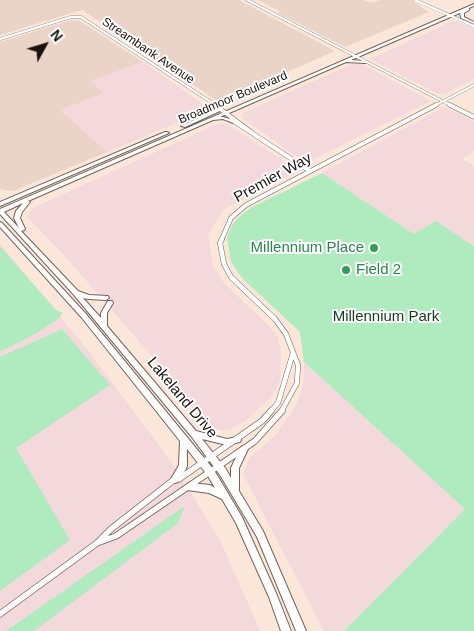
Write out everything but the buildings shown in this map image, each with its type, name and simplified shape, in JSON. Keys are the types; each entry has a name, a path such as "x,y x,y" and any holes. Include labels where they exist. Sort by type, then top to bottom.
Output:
{"main road":[{"name":"Broadmoor Boulevard","path":"0,204 30,195 206,121 474,4"},
{"path":"474,4 464,11 462,15 474,24"},
{"name":"Broadmoor Boulevard","path":"0,211 30,195 367,51 448,14"},
{"path":"367,51 363,56 367,62"},
{"path":"343,61 367,62"},
{"path":"237,122 234,114 243,105"},
{"path":"206,121 223,118 237,122"},
{"path":"0,199 30,195"},
{"path":"30,195 18,211 17,218 33,245"},
{"name":"Lakeland Drive","path":"0,211 76,293 220,466 260,534 300,631"},
{"name":"Lakeland Drive","path":"0,224 84,316 211,473 239,520 266,579 286,631"},
{"path":"0,232 34,260"},
{"path":"76,293 108,300 104,313 104,326"},
{"path":"194,434 227,442 237,440"},
{"path":"175,479 183,466 184,440"},
{"path":"235,491 235,468 244,448"},
{"path":"190,487 210,490 225,497"}],"street":[{"path":"247,0 474,117"},
{"path":"416,0 474,24"},
{"name":"Streambank Avenue","path":"0,39 71,17 81,17 310,171"},
{"name":"Premier Way","path":"97,543 116,536 190,487 270,428 289,400 297,383 298,365 286,334 275,319 227,271 220,242 227,223 239,209 474,85"},
{"path":"0,614 97,543 111,529 175,479 179,479 212,457 262,421 278,403 293,353"}],"shaded area":[{"path":"0,0 239,0 335,51 219,102 82,10 0,35"},
{"path":"258,0 364,0 371,3 380,0 411,0 429,12 345,47 278,13 280,11"},
{"path":"71,20 80,21 143,62 90,81 104,93 60,110 107,152 13,191 0,189 0,42"},
{"path":"453,21 474,28 474,79 444,94 438,94 370,59"},
{"path":"143,62 206,106 205,111 107,152 59,110 103,93 89,81"},
{"path":"354,63 360,63 431,101 306,163 242,118 243,113"},
{"path":"444,107 474,121 474,151 462,159 474,166 474,246 414,234 322,173"},
{"path":"217,124 227,124 294,168 293,173 224,209 208,235 213,266 224,283 271,328 278,338 281,355 280,380 274,394 244,422 228,430 216,430 64,255 27,217 33,208"},
{"path":"0,244 86,348 172,463 221,542 260,631 0,631"},
{"path":"304,362 466,509 344,631 324,631 243,474 250,457 275,436 296,405 304,381"}],"green space":[{"name":"Millennium Park","path":"322,173 414,234 436,221 474,246 474,631 344,631 465,509 304,362 300,332 242,278 231,262 227,238 232,225 239,217 252,207"},
{"path":"0,246 56,310 63,313 57,320 35,334 0,352"},
{"path":"62,329 110,385 16,448 70,540 0,591 0,357"},
{"path":"185,506 178,523 34,631 6,631"}],"place":[{"name":"Millennium Place","path":"374,248"},
{"name":"Field 2","path":"346,270"}]}
